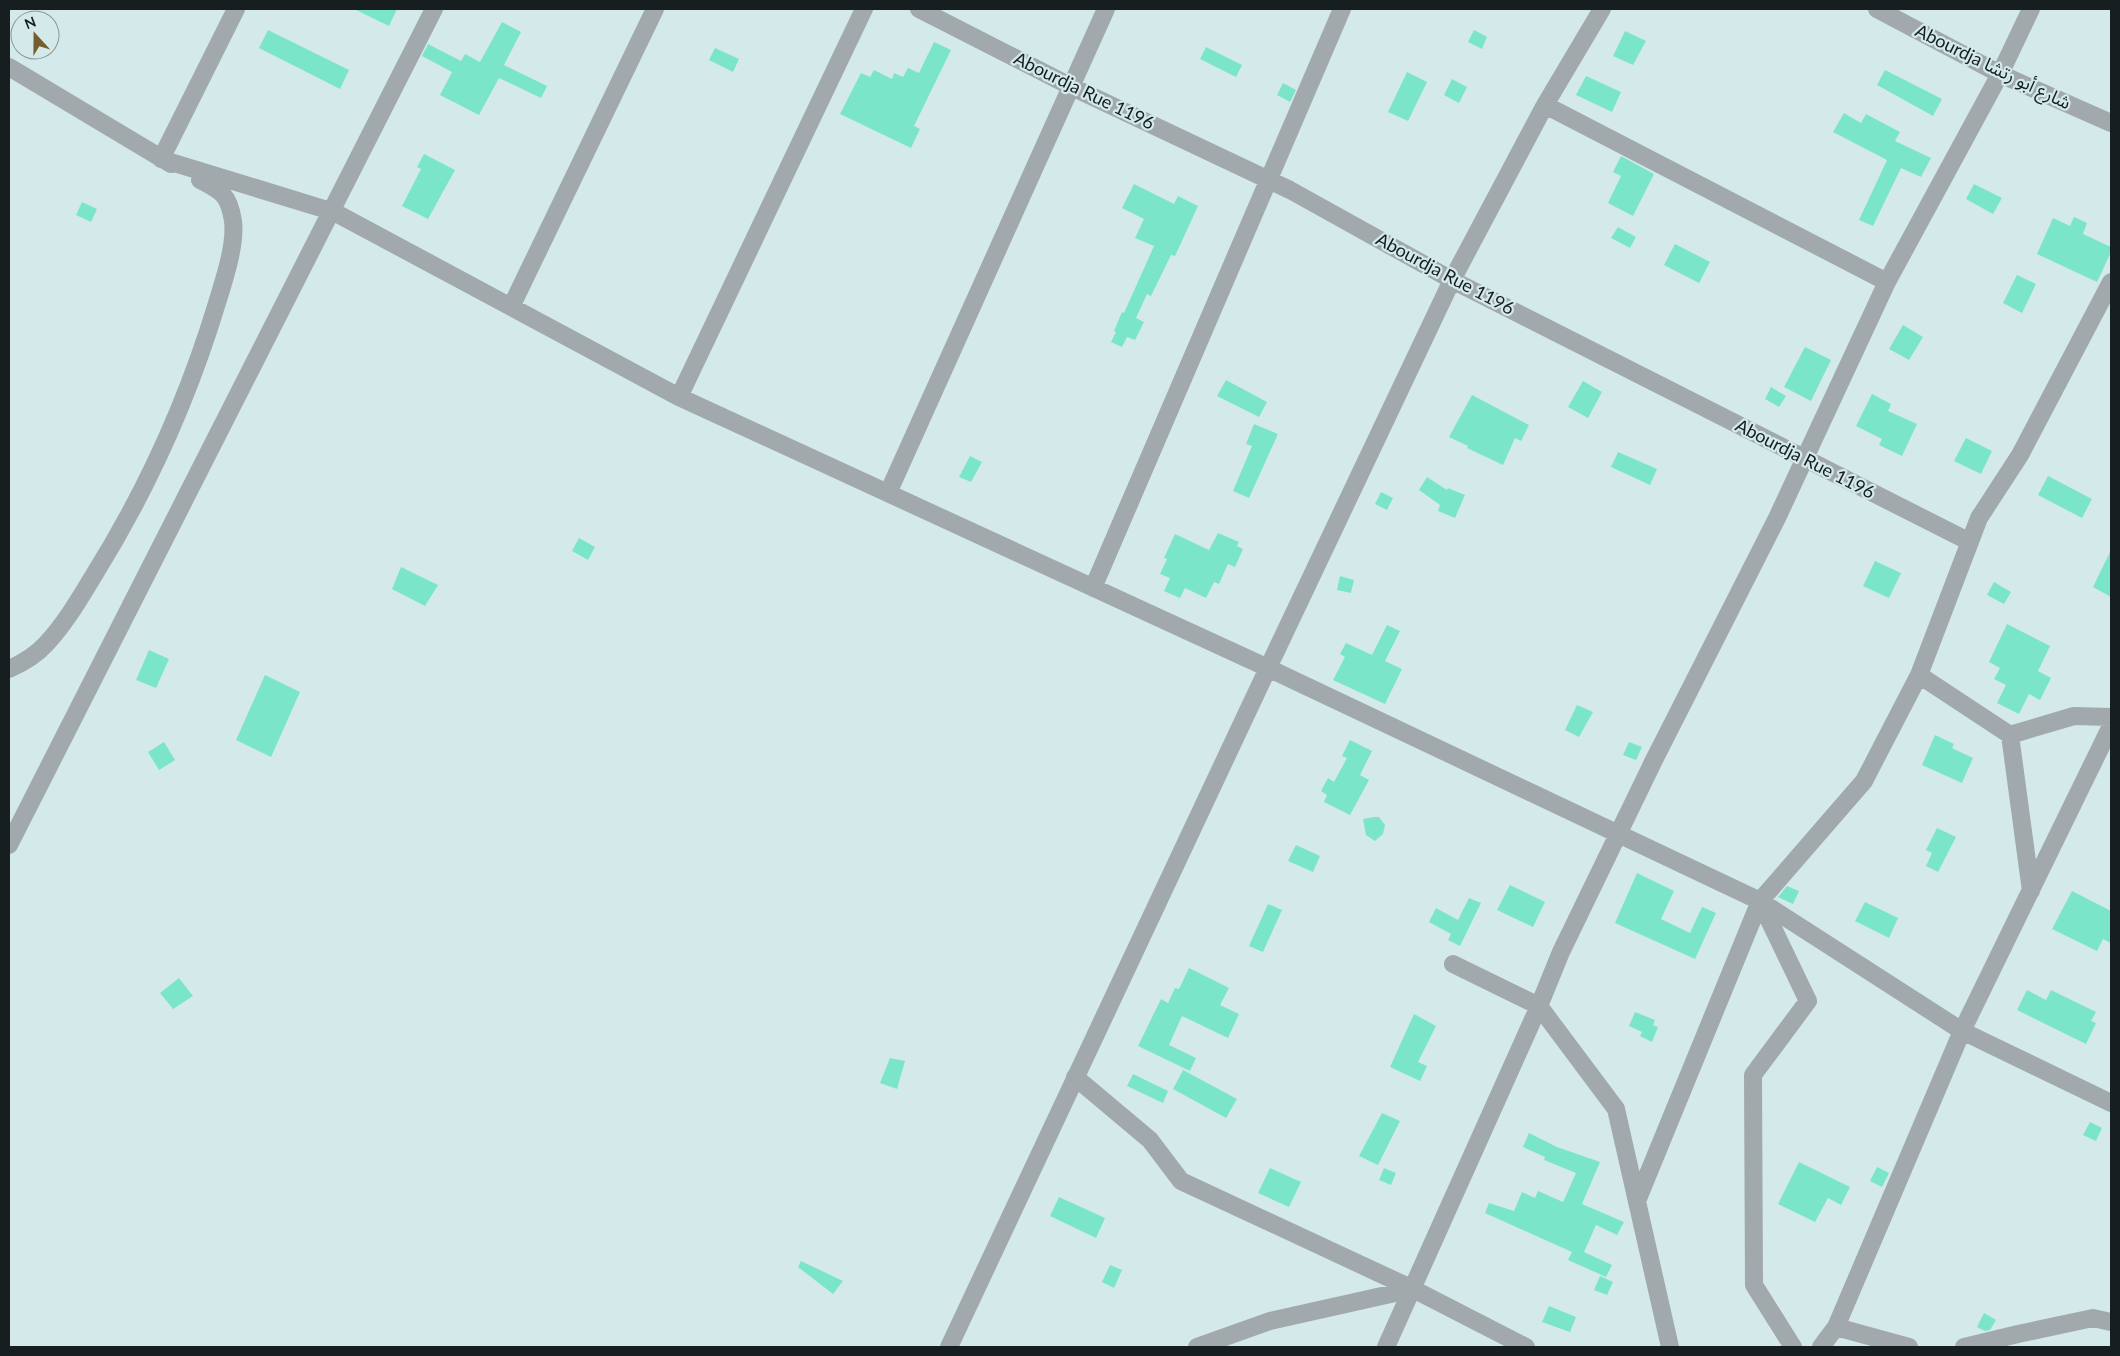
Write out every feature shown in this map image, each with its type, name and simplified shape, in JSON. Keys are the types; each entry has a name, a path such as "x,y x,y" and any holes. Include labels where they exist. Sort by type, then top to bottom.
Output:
{"street":[{"path":"161,159 236,9"},
{"path":"9,844 434,9"},
{"path":"511,307 655,9"},
{"path":"679,397 864,9"},
{"name":"Abourdja Rue 1196","path":"919,9 1070,86 1269,180 1452,280 1970,542"},
{"path":"888,493 1106,9"},
{"path":"1094,588 1342,9"},
{"path":"949,1347 1452,280 1545,105 1602,9"},
{"name":"Abourdja شارع أبو رتشا","path":"1877,9 2000,74 2111,123"},
{"path":"1386,1347 1540,1006 1561,952 1654,760 1777,518 1887,282 2000,74 2032,9"},
{"path":"9,68 161,159 222,191 230,206 234,223 233,240 223,284 193,376 166,439 132,509 104,560 56,633 34,655 9,669"},
{"path":"1545,105 1887,282"},
{"path":"161,159 331,211 679,397 1268,668 1760,902 1962,1030 2111,1103"},
{"path":"1637,1201 1760,902 1864,781 1918,675 1979,518 2020,455 2111,282"},
{"path":"1918,675 2010,735 2031,891"},
{"path":"2010,735 2074,716 2111,717"},
{"path":"1821,1347 1836,1327 1962,1030 2111,726"},
{"path":"1760,902 1808,1002 1753,1075 1754,1285 1793,1347"},
{"path":"1453,964 1540,1006 1616,1109 1670,1347"},
{"path":"1075,1078 1150,1140 1181,1180 1413,1289 1526,1347"},
{"path":"1196,1347 1270,1321 1413,1289"},
{"path":"1964,1347 2093,1318 2111,1322"},
{"path":"1836,1327 1909,1347"}],"building":[{"path":"354,9 397,9 389,26"},
{"path":"502,22 521,32 504,65 547,86 541,98 499,78 479,115 440,95 452,72 422,56 428,44 461,61 465,54 480,62"},
{"path":"268,30 349,70 340,89 259,48"},
{"path":"1474,30 1487,37 1482,49 1468,42"},
{"path":"1625,31 1646,41 1633,65 1613,56"},
{"path":"934,42 951,50 914,126 920,129 911,148 840,114 861,73 870,77 874,70 892,79 894,73 903,77 908,68 919,73"},
{"path":"1206,47 1242,65 1236,77 1200,59"},
{"path":"715,48 739,59 733,72 709,60"},
{"path":"1885,70 1942,99 1933,116 1877,85"},
{"path":"1407,72 1427,82 1408,121 1388,112"},
{"path":"1586,76 1621,92 1612,112 1576,95"},
{"path":"1452,79 1467,87 1459,103 1444,95"},
{"path":"1283,83 1296,90 1290,102 1277,95"},
{"path":"1844,113 1861,123 1866,114 1900,132 1895,141 1931,158 1921,177 1901,168 1873,226 1859,220 1887,160 1833,132"},
{"path":"424,154 455,170 428,219 402,206 421,169 417,167"},
{"path":"1621,156 1654,174 1633,216 1608,203 1621,176 1613,172"},
{"path":"1134,184 1174,204 1178,196 1198,206 1175,256 1171,255 1151,296 1147,294 1136,318 1144,322 1135,340 1127,337 1122,347 1111,342 1116,332 1114,331 1154,246 1135,238 1144,219 1122,208"},
{"path":"1974,184 2002,198 1993,214 1966,199"},
{"path":"82,202 97,209 91,222 76,215"},
{"path":"2074,217 2087,223 2083,234 2111,247 2111,252 2097,282 2037,254 2053,218 2070,226"},
{"path":"1618,227 1636,237 1630,248 1611,238"},
{"path":"1675,244 1710,262 1699,283 1664,265"},
{"path":"2017,275 2036,284 2022,313 2003,303"},
{"path":"1903,325 1923,337 1909,360 1889,349"},
{"path":"1805,347 1831,360 1811,401 1784,387"},
{"path":"1226,380 1267,402 1259,417 1217,396"},
{"path":"1583,381 1602,392 1588,418 1568,407"},
{"path":"1771,387 1786,396 1779,407 1765,399"},
{"path":"1872,394 1891,404 1888,411 1917,424 1902,456 1879,445 1882,439 1856,426"},
{"path":"1472,395 1529,425 1521,441 1515,438 1503,465 1449,437"},
{"path":"1254,424 1278,434 1249,498 1233,491 1252,446 1246,444"},
{"path":"1966,438 1992,451 1981,474 1954,461"},
{"path":"1618,452 1657,469 1650,485 1611,467"},
{"path":"970,456 982,462 971,482 959,477"},
{"path":"2048,476 2092,499 2082,518 2038,495"},
{"path":"1427,477 1447,490 1448,488 1465,495 1455,518 1438,511 1440,505 1419,490"},
{"path":"1381,492 1393,498 1387,510 1375,504"},
{"path":"1218,533 1239,542 1237,546 1243,549 1235,567 1228,564 1219,584 1214,582 1206,598 1185,588 1180,598 1164,591 1170,578 1160,574 1167,559 1164,558 1175,534 1209,550"},
{"path":"579,538 595,547 588,560 572,551"},
{"path":"2111,550 2111,597 2093,587"},
{"path":"1875,561 1901,573 1889,598 1863,586"},
{"path":"401,567 438,585 425,606 392,589"},
{"path":"1340,576 1354,580 1351,593 1337,590"},
{"path":"1994,582 2011,592 2004,604 1987,595"},
{"path":"2007,624 2050,646 2038,671 2051,678 2040,700 2029,694 2019,714 1997,703 2006,685 1994,679 2000,668 1989,662"},
{"path":"1387,625 1400,631 1385,661 1402,669 1385,704 1333,680 1345,657 1340,654 1346,643 1372,655"},
{"path":"149,650 169,659 156,688 136,680"},
{"path":"265,675 300,692 271,757 236,740"},
{"path":"1577,705 1593,712 1579,737 1565,730"},
{"path":"1935,735 1954,744 1952,748 1973,758 1962,783 1922,765"},
{"path":"1350,740 1372,751 1360,775 1369,780 1350,815 1324,802 1327,795 1321,791 1328,778 1334,782 1347,758 1342,756"},
{"path":"164,742 175,760 159,770 148,752"},
{"path":"1629,742 1642,747 1636,760 1623,755"},
{"path":"1379,817 1385,825 1383,834 1375,841 1366,835 1363,819"},
{"path":"1937,828 1956,837 1938,872 1926,866 1932,853 1926,850"},
{"path":"1296,845 1320,856 1313,872 1288,861"},
{"path":"1637,873 1674,891 1661,919 1690,933 1702,907 1716,913 1695,959 1615,923"},
{"path":"1510,885 1545,902 1533,927 1497,910"},
{"path":"1787,886 1799,891 1793,904 1778,897"},
{"path":"2072,891 2111,911 2111,943 2103,939 2097,951 2052,929"},
{"path":"1469,898 1481,903 1460,946 1448,940 1451,934 1429,922 1436,908 1458,920"},
{"path":"1865,902 1898,918 1889,938 1855,921"},
{"path":"1268,904 1282,910 1263,952 1249,946"},
{"path":"1189,968 1229,988 1220,1005 1239,1014 1228,1038 1182,1016 1169,1045 1196,1058 1190,1071 1138,1046 1161,999 1168,1003 1175,988 1179,989"},
{"path":"179,978 193,996 173,1009 160,993"},
{"path":"2027,990 2046,1000 2051,990 2096,1012 2091,1021 2096,1023 2086,1044 2017,1010"},
{"path":"1635,1012 1655,1020 1653,1025 1658,1027 1652,1042 1640,1036 1642,1032 1629,1026"},
{"path":"1414,1014 1436,1026 1418,1062 1427,1066 1420,1081 1390,1067"},
{"path":"890,1058 905,1061 897,1089 880,1083"},
{"path":"1183,1070 1237,1099 1226,1118 1173,1089"},
{"path":"1133,1074 1168,1091 1163,1103 1127,1086"},
{"path":"1382,1113 1400,1121 1378,1165 1359,1156"},
{"path":"2090,1122 2102,1128 2096,1141 2083,1135"},
{"path":"1529,1133 1557,1147 1600,1162 1582,1204 1624,1222 1617,1235 1596,1225 1584,1252 1612,1265 1606,1277 1568,1260 1572,1252 1485,1213 1489,1203 1514,1211 1522,1192 1535,1198 1538,1191 1563,1202 1576,1173 1544,1160 1545,1157 1523,1147"},
{"path":"1799,1162 1850,1187 1841,1205 1828,1198 1815,1222 1778,1204"},
{"path":"1877,1167 1889,1173 1882,1187 1870,1181"},
{"path":"1270,1168 1301,1182 1289,1207 1258,1193"},
{"path":"1384,1168 1396,1173 1391,1185 1379,1180"},
{"path":"1059,1197 1105,1218 1096,1238 1050,1216"},
{"path":"801,1261 843,1281 833,1294 798,1267"},
{"path":"1110,1265 1122,1270 1114,1288 1102,1282"},
{"path":"1600,1276 1613,1282 1607,1295 1594,1290"},
{"path":"1549,1306 1576,1317 1570,1332 1542,1322"},
{"path":"1984,1313 1996,1320 1990,1330 1985,1331 1977,1327"}]}
